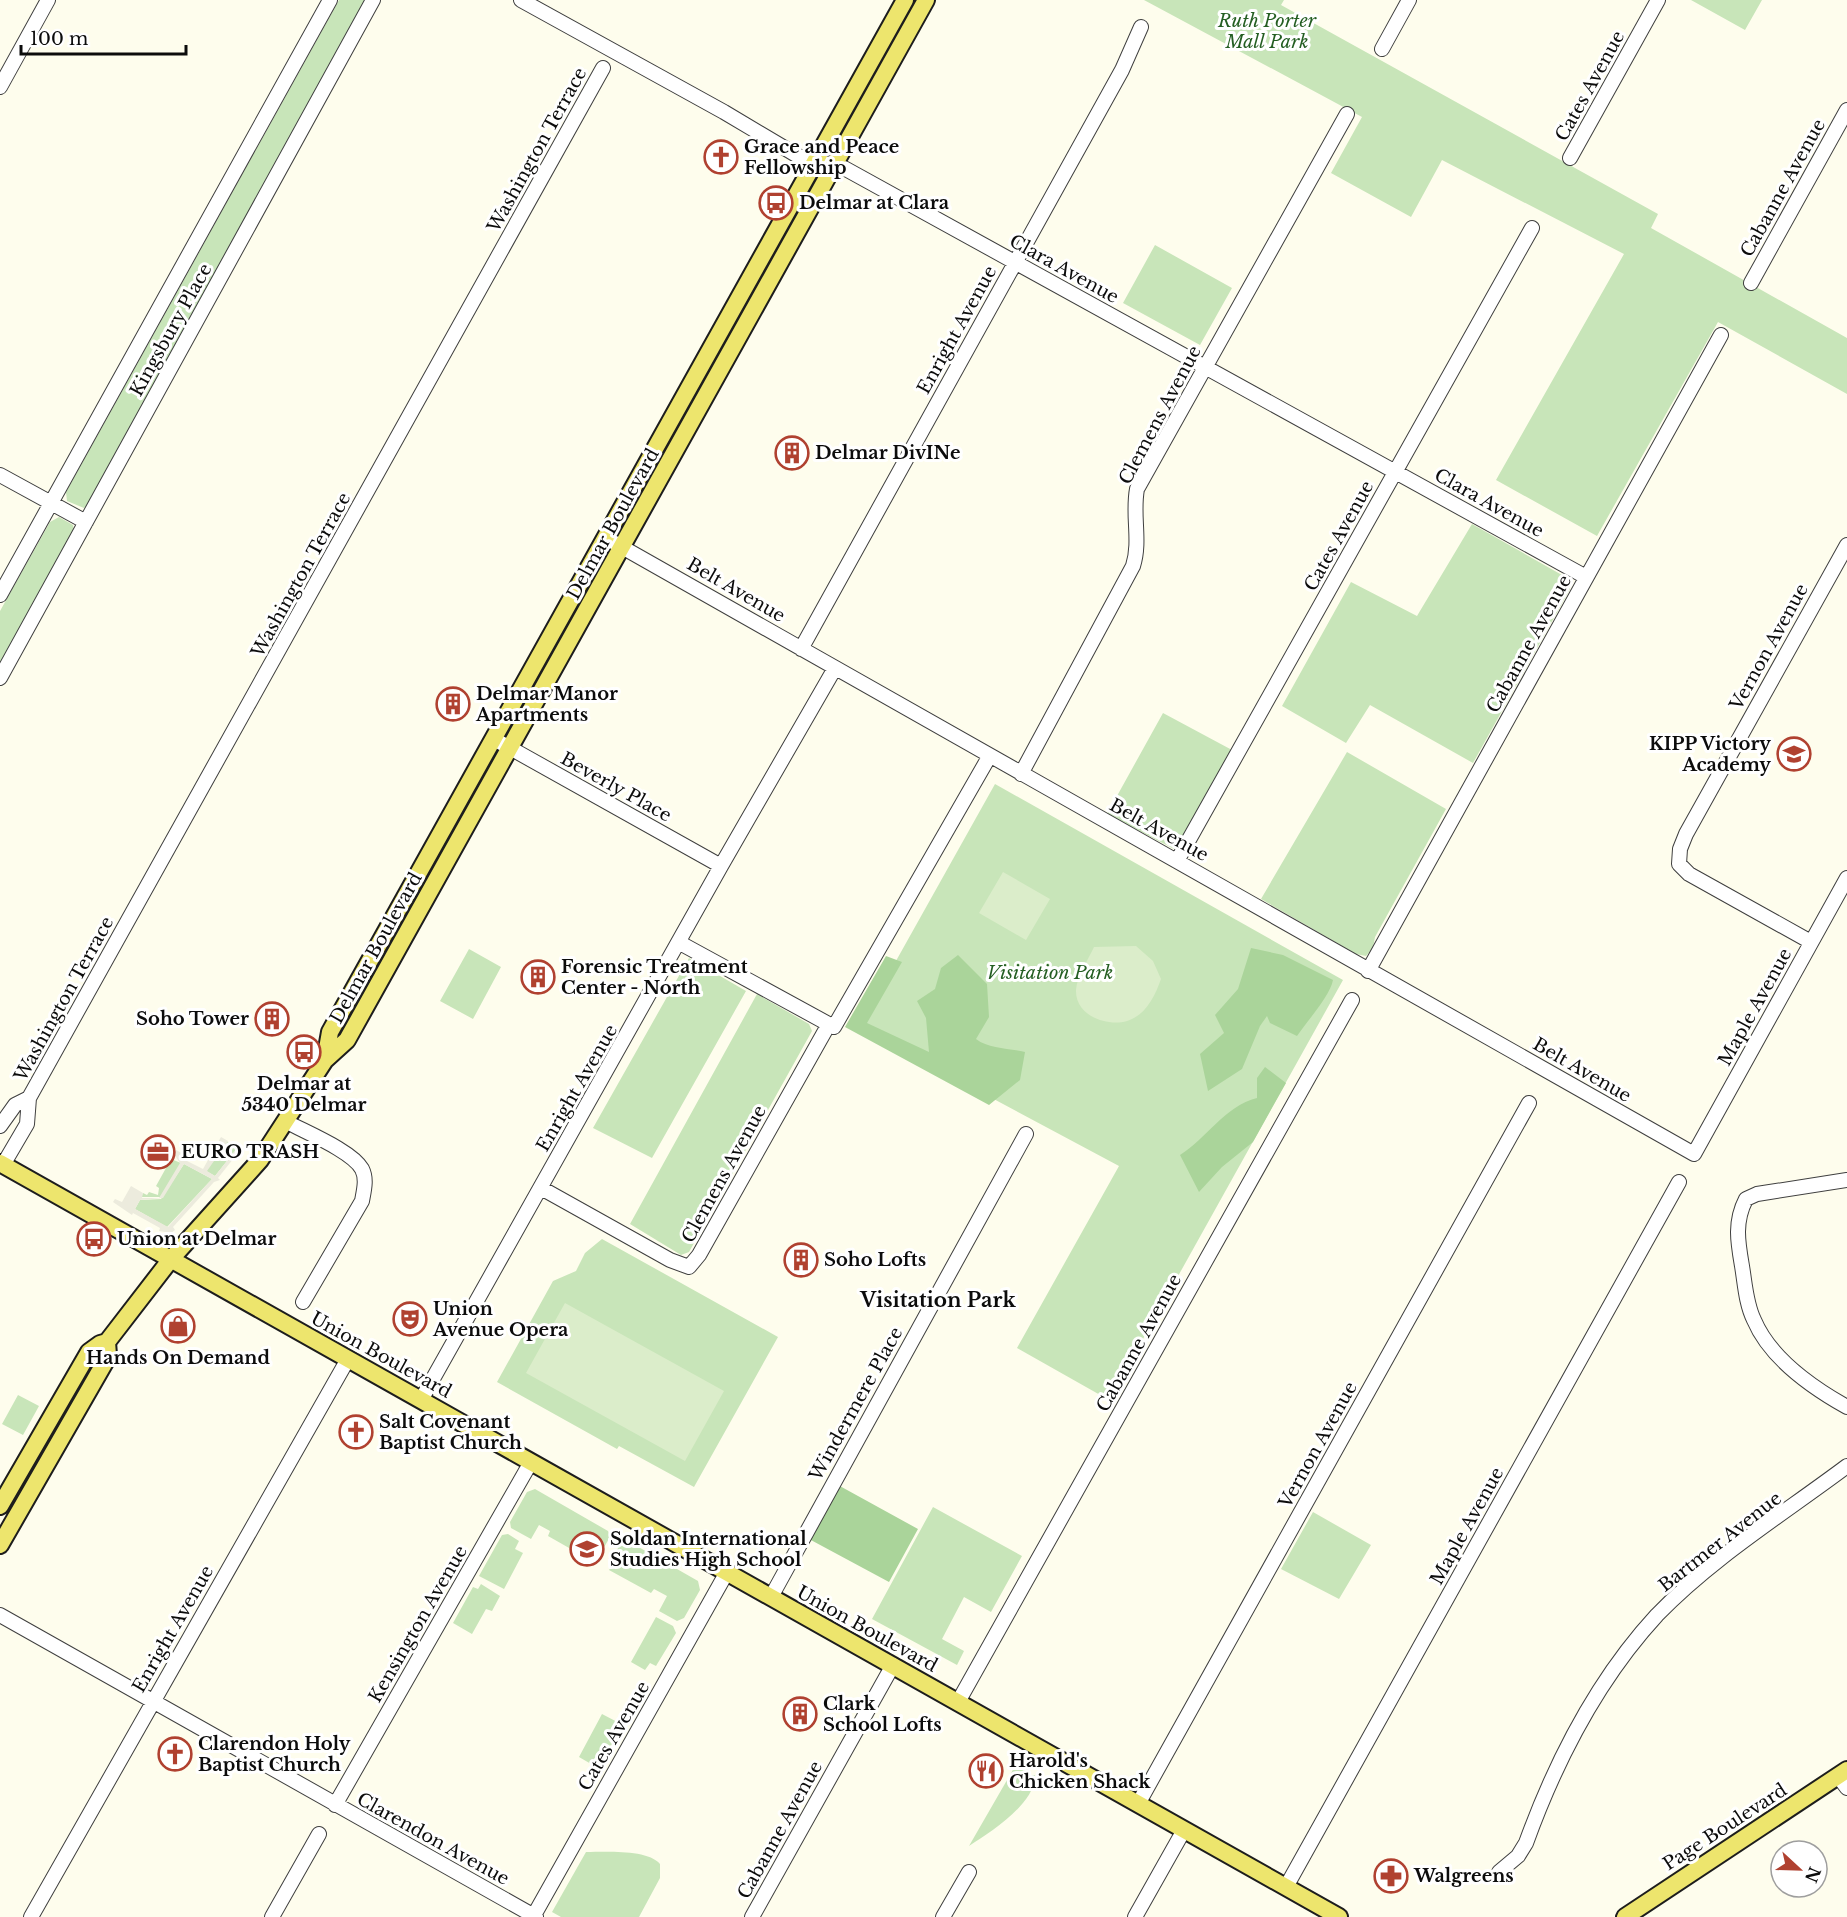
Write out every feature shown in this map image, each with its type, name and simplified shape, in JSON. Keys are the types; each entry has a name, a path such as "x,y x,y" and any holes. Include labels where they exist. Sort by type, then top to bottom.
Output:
{"main road":[{"name":"Delmar Boulevard","path":"325,1060 330,1032 905,0"},
{"name":"Delmar Boulevard","path":"0,1506 89,1352 107,1342 171,1259 241,1183 287,1122 325,1060 347,1040 926,0"},
{"path":"861,79 877,88"},
{"name":"Union Boulevard","path":"2,1164 1338,1917"},
{"name":"Delmar Boulevard","path":"0,1545 105,1362 108,1355 107,1342"},
{"name":"Page Boulevard","path":"1625,1917 1844,1778"}],"street":[{"path":"0,87 48,0"},
{"name":"Kingsbury Place","path":"0,595 330,0"},
{"name":"Kingsbury Place","path":"0,678 373,0"},
{"name":"Clara Avenue","path":"521,0 724,112 798,156 844,168 1586,577"},
{"path":"1382,49 1409,0"},
{"name":"Cates Avenue","path":"1570,158 1658,0"},
{"name":"Enright Avenue","path":"801,649 1122,70 1141,27"},
{"name":"Washington Terrace","path":"29,1098 603,68"},
{"name":"Cabanne Avenue","path":"1751,283 1847,110"},
{"name":"Clemens Avenue","path":"1020,774 1133,566 1138,552 1134,505 1137,489 1347,114"},
{"name":"Cates Avenue","path":"1177,861 1532,228"},
{"name":"Cabanne Avenue","path":"1368,970 1721,335"},
{"path":"0,475 86,522"},
{"name":"Belt Avenue","path":"606,538 989,757 1694,1154"},
{"name":"Vernon Avenue","path":"1811,942 1689,874 1679,864 1680,849 1686,834 1847,545"},
{"name":"Enright Avenue","path":"421,1400 835,668"},
{"name":"Beverly Place","path":"494,739 721,866"},
{"path":"680,943 829,1029 989,757"},
{"name":"Maple Avenue","path":"1694,1154 1847,878"},
{"name":"Cabanne Avenue","path":"958,1702 1352,1000"},
{"name":"Clemens Avenue","path":"541,1188 670,1260 689,1267 699,1255 817,1044 829,1029"},
{"path":"0,1126 15,1105 29,1098 30,1115 27,1124 2,1164"},
{"name":"Vernon Avenue","path":"1138,1804 1529,1103"},
{"path":"287,1122 351,1158 362,1169 366,1186 362,1201 303,1302"},
{"name":"Windermere Place","path":"771,1597 1026,1134"},
{"path":"1847,1180 1757,1194 1746,1199 1737,1224 1738,1244 1753,1320 1780,1357 1827,1396 1847,1407"},
{"name":"Maple Avenue","path":"1286,1887 1678,1182"},
{"name":"Enright Avenue","path":"31,1917 348,1359"},
{"name":"Kensington Avenue","path":"335,1805 531,1462"},
{"name":"Bartmer Avenue","path":"1499,1872 1518,1857 1526,1843 1563,1757 1591,1706 1657,1616 1704,1572 1847,1466"},
{"name":"Cates Avenue","path":"534,1917 727,1572"},
{"name":"Clarendon Avenue","path":"0,1615 534,1917"},
{"name":"Cabanne Avenue","path":"752,1917 893,1665"},
{"path":"1135,1917 1185,1830"},
{"path":"272,1917 319,1834"},
{"path":"944,1917 969,1872"}],"green space":[{"path":"339,0 366,0 88,504 84,508 67,501 66,492"},
{"name":"Ruth Porter Mall Park","path":"1144,0 1284,0 1281,5 1658,214 1651,228 1847,338 1847,394 1718,322 1597,536 1496,480 1624,254 1442,160 1411,217 1331,173 1362,117"},
{"path":"1691,0 1762,0 1745,30"},
{"path":"1155,245 1232,288 1200,345 1123,303"},
{"path":"59,517 73,525 74,531 0,664 0,611 50,522"},
{"path":"1472,524 1569,579 1570,589 1473,763 1370,705 1346,743 1282,706 1351,582 1417,616"},
{"path":"1163,713 1232,750 1180,843 1174,849 1107,814"},
{"path":"1347,752 1446,809 1375,937 1373,948 1366,956 1356,954 1261,899"},
{"name":"Visitation Park","path":"995,784 1343,980 1109,1400 1017,1348 1119,1166 859,1027"},
{"path":"1003,872 1050,899 1026,940 979,913"},
{"path":"1136,946 1153,961 1161,979 1149,1004 1145,1010 1127,1021 1110,1022 1093,1017 1081,1006 1076,990 1094,947"},
{"path":"1251,948 1283,955 1333,980 1323,1001 1297,1036 1270,1023 1267,1016 1260,1026 1242,1069 1208,1091 1200,1054 1224,1033 1215,1015 1238,989"},
{"path":"469,949 501,967 473,1019 440,1001"},
{"path":"958,955 987,984 989,1017 976,1039 993,1046 1025,1052 1020,1080 989,1105 845,1027 886,956 902,962 867,1023 929,1052 926,1018 917,1001 935,989 941,968"},
{"path":"689,958 746,991 652,1158 593,1128"},
{"path":"757,994 809,1024 812,1031 689,1252 681,1255 630,1224"},
{"path":"1265,1067 1286,1083 1253,1142 1222,1167 1199,1192 1180,1155 1225,1115 1257,1098 1257,1078"},
{"path":"226,1141 238,1147 215,1176 206,1171"},
{"path":"171,1159 181,1163 161,1197 141,1197 143,1193 147,1195 149,1192 158,1195 159,1188 156,1186"},
{"path":"184,1164 212,1179 167,1227 135,1209 140,1200 161,1199"},
{"path":"602,1239 778,1337 694,1487 619,1446 617,1449 497,1382 553,1281 576,1271 585,1253"},
{"path":"565,1303 724,1391 685,1461 526,1373"},
{"path":"18,1395 39,1406 23,1435 2,1424"},
{"path":"838,1485 918,1529 889,1582 809,1539"},
{"path":"535,1489 608,1531 610,1537 599,1556 596,1554 592,1561 548,1536 550,1531 539,1525 531,1539 511,1528 510,1522 527,1492"},
{"path":"933,1507 1022,1556 991,1612 964,1597 942,1639 964,1651 957,1665 872,1619"},
{"path":"1313,1512 1371,1545 1339,1599 1281,1569"},
{"path":"508,1534 519,1541 515,1549 523,1553 504,1589 479,1576 502,1535"},
{"path":"628,1541 698,1581 700,1590 684,1618 677,1621 659,1611 667,1596 654,1589 651,1593 609,1570 613,1564 610,1562 621,1543"},
{"path":"481,1584 500,1596 492,1611 486,1609 472,1634 453,1623 473,1587 478,1589"},
{"path":"656,1617 673,1626 676,1633 656,1666 650,1663 645,1670 631,1662"},
{"path":"602,1714 623,1725 598,1768 579,1757"},
{"path":"1018,1761 1029,1769 1031,1775 1035,1775 1028,1796 1011,1816 969,1846"},
{"path":"586,1852 636,1854 654,1859 660,1864 660,1878 639,1917 561,1917 552,1912"}],"shaded area":[{"path":"221,1137 228,1141 207,1171 215,1176 238,1147 241,1149 218,1178 220,1180 214,1182 173,1227 175,1230 171,1233 159,1231 160,1228 133,1213 132,1215 113,1202 115,1199 122,1202 131,1186 143,1193 142,1198 159,1198 180,1163 174,1154 176,1150 189,1157 187,1161 203,1169","holes":["184,1164 212,1179 168,1227 135,1209 140,1200 163,1198"]}],"place":[{"name":"Grace and Peace Fellowship","path":"721,157"},
{"name":"Delmar at Clara","path":"776,203"},
{"name":"Delmar DivINe","path":"792,453"},
{"name":"Delmar Manor Apartments","path":"453,704"},
{"name":"KIPP Victory Academy","path":"1794,754"},
{"name":"Forensic Treatment Center - North","path":"538,977"},
{"name":"Soho Tower","path":"272,1019"},
{"name":"Delmar at 5340 Delmar","path":"304,1052"},
{"name":"EURO TRASH","path":"158,1152"},
{"name":"Union at Delmar","path":"94,1239"},
{"name":"Soho Lofts","path":"801,1260"},
{"name":"Union Avenue Opera","path":"410,1319"},
{"name":"Hands On Demand","path":"178,1326"},
{"name":"Salt Covenant Baptist Church","path":"356,1432"},
{"name":"Soldan International Studies High School","path":"587,1549"},
{"name":"Clark School Lofts","path":"800,1714"},
{"name":"Clarendon Holy Baptist Church","path":"175,1754"},
{"name":"Harold's Chicken Shack","path":"986,1771"},
{"name":"Walgreens","path":"1391,1876"}],"district":[{"name":"Visitation Park","path":"938,1300"}]}
